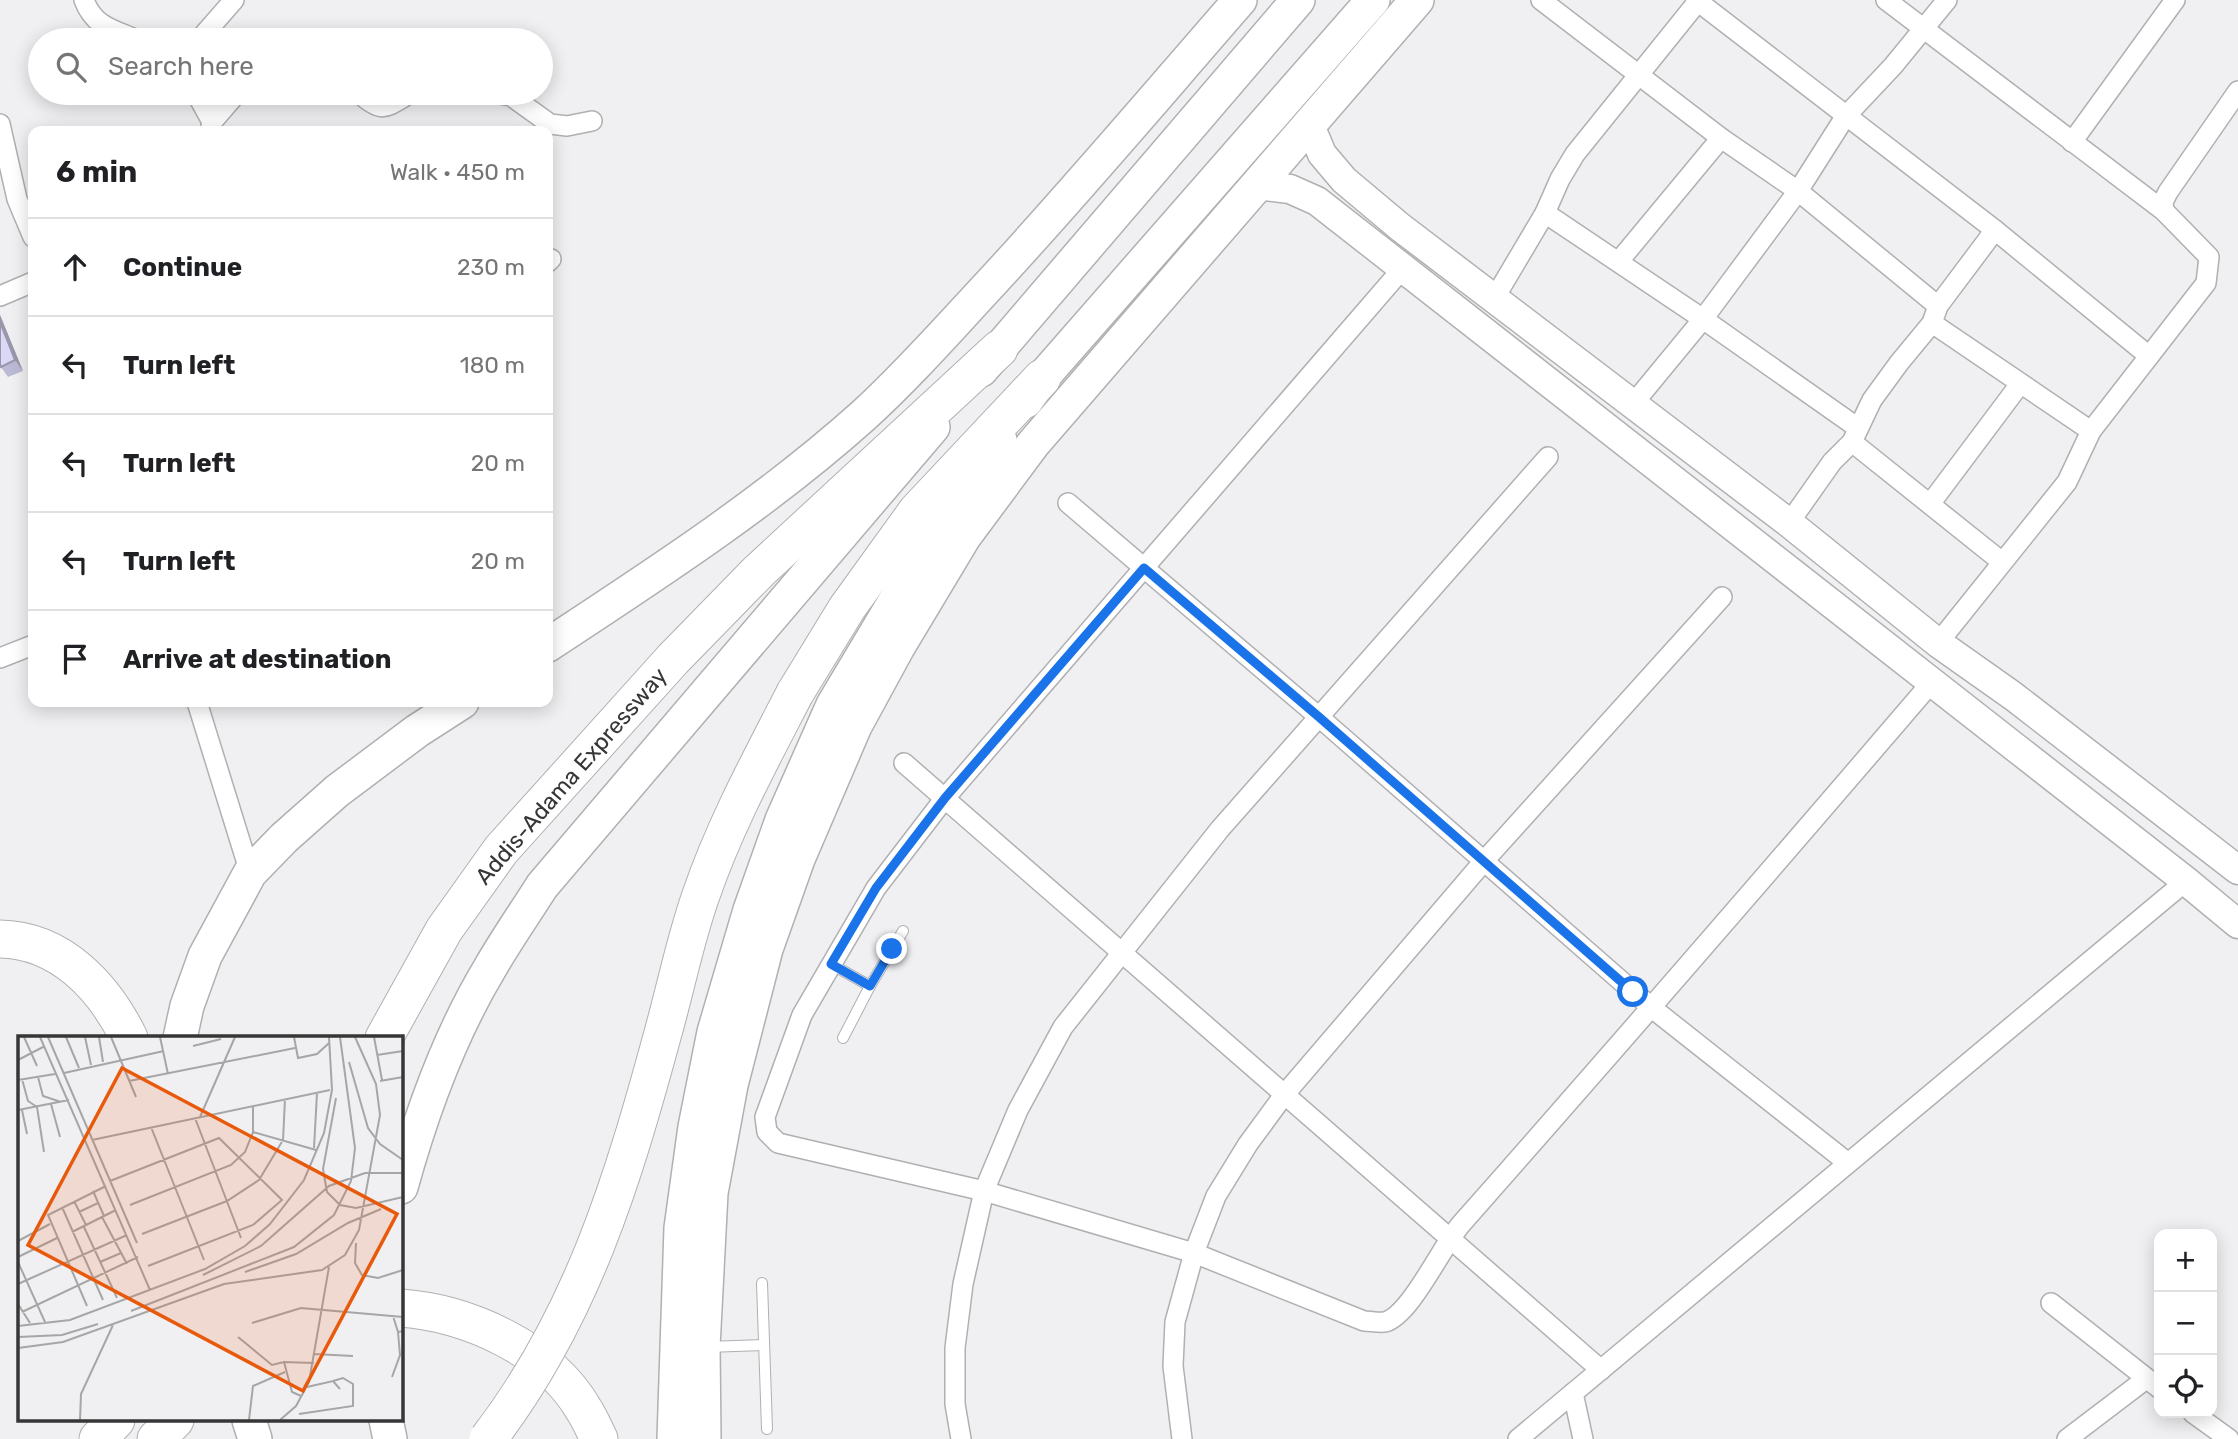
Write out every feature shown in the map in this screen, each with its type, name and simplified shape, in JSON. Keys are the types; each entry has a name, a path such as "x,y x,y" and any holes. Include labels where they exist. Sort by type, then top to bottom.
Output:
{"highway":[{"path":"553,643 778,485 864,415 936,343 1042,228 1240,0"},
{"path":"402,1183 420,1119 449,1047 488,970 542,886 1298,0"},
{"path":"488,1439 537,1368 585,1275 624,1167 701,895 750,780 795,693 847,608 917,511 1041,378 1373,0"},
{"path":"704,1439 703,1347 712,1193 731,1085 766,949 798,859 855,726 898,647 964,537 1025,454 1417,0"},
{"name":"Addis-Adama Expressway","path":"385,1036 443,930 501,850 673,659 759,571 999,349"},
{"path":"674,1439 681,1228 695,1127 715,1032 750,910 782,820 833,705 931,541 1041,378"},
{"path":"180,1036 187,1006 205,956 250,873 284,838 337,791 417,731 454,707"},
{"path":"0,939 34,944 77,968 116,1012 128,1036"},
{"path":"402,1308 425,1310 476,1324 517,1344 556,1376 583,1408 599,1439"},
{"path":"98,1439 114,1422"},
{"path":"156,1439 173,1422"},
{"path":"250,1422 255,1439"}],"main road":[{"path":"1309,123 1322,154 1344,180 1400,227 1788,523 1938,643 2024,705 2238,870"},
{"path":"1256,185 1290,189 1317,201 2238,924"}],"street":[{"path":"84,0 88,12 95,20 112,28"},
{"path":"210,28 234,0"},
{"path":"1541,0 1721,138 1798,191 1935,315 2020,384 2091,431"},
{"path":"1886,0 2164,211 2209,257 2206,283 2091,431 2067,482 1938,643"},
{"path":"1633,404 1703,319 1798,191 1845,117 1947,0"},
{"path":"2072,142 2175,0"},
{"path":"1494,299 1545,213 1575,154 1698,1 1845,117 1995,230 2149,356"},
{"path":"2164,211 2163,202 2168,192 2238,91"},
{"path":"202,105 211,126 228,105"},
{"path":"523,105 550,124 567,127 592,121"},
{"path":"0,124 17,199 28,215"},
{"path":"1619,261 1721,138"},
{"path":"1545,213 1703,319 1855,435 1930,504 2003,562"},
{"path":"1788,523 1855,435 1872,400 1995,230"},
{"path":"1403,268 945,798 876,888 802,1015 765,1117 767,1132 778,1143 984,1191 1194,1253 1364,1321 1385,1322 1398,1315 1410,1302 1449,1237 1652,1008 1931,683"},
{"path":"0,296 28,284"},
{"path":"1930,504 2020,384"},
{"path":"961,1439 956,1404 955,1348 963,1284 984,1191 1018,1110 1063,1027 1220,829 1548,457"},
{"path":"1068,503 1319,717 1652,1008 1848,1163"},
{"path":"1182,1439 1173,1366 1175,1322 1194,1253 1216,1196 1248,1144 1284,1095 1483,861 1722,597"},
{"path":"0,658 28,647"},
{"path":"199,707 250,873"},
{"path":"904,763 1601,1370"},
{"path":"1518,1439 2186,881"},
{"path":"2051,1303 2153,1384 2067,1439"},
{"path":"1573,1393 1583,1439"},
{"path":"2200,1418 2229,1439"}],"lane":[{"path":"843,1038 903,931"},
{"path":"831,964 870,986"},
{"path":"762,1283 767,1429"},
{"path":"703,1347 764,1345"}],"building":[{"path":"0,322 15,360 1,367 0,364"}],"route":[{"path":"892,949 870,986 831,964 876,888 945,798 1144,568 1633,992"}]}
